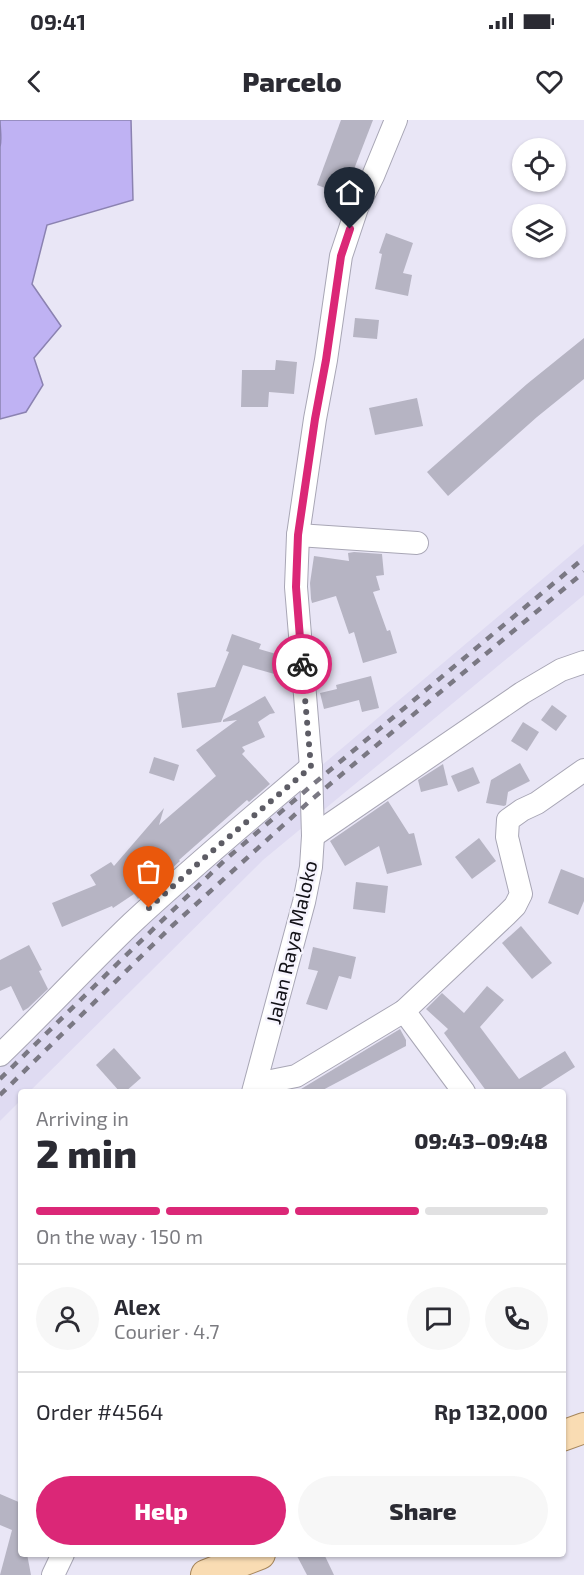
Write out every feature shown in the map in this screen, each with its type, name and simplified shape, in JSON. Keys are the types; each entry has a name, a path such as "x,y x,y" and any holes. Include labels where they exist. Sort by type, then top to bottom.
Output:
{"main road":[{"path":"566,1435 584,1428"},
{"path":"206,1575 252,1557"}],"street":[{"name":"Jalan Raya Maloko","path":"254,1088 312,867 311,767 296,587 298,535 315,419 341,256 357,208 396,120"},
{"path":"298,535 417,543"},
{"path":"313,836 522,693 561,670 584,662"},
{"path":"0,1055 41,1017 132,924 202,860 311,767"},
{"path":"254,1088 296,1076 404,1011 506,915 521,894 507,837 508,820 584,770"},
{"path":"404,1011 462,1089"},
{"path":"54,1575 62,1557"}],"shaded area":[{"path":"0,120 131,120 133,200 47,225 32,284 61,326 34,358 43,385 26,412 0,419 1,137"},
{"path":"584,544 584,595 263,860 32,1089 18,1089 18,1103 0,1121 0,1064 244,831"}],"building":[{"path":"341,120 373,120 344,195 317,185"},
{"path":"386,233 413,243 403,273 412,275 408,296 375,289 382,254 379,253"},
{"path":"355,318 379,320 377,339 353,337"},
{"path":"584,338 584,379 537,417 448,496 427,472 527,384"},
{"path":"276,360 297,362 294,394 269,392 268,407 241,407 242,370 275,370"},
{"path":"417,398 423,426 375,435 369,408"},
{"path":"348,553 382,554 384,575 376,576 380,590 373,592 387,631 390,630 397,653 363,663 354,632 349,634 336,596 312,603 311,599 310,583 314,556 349,561"},
{"path":"232,634 261,644 259,649 283,656 278,675 243,665 221,722 182,728 177,693 215,687 229,652 226,651"},
{"path":"371,676 379,708 362,712 359,700 324,709 320,693 337,689 336,685"},
{"path":"265,696 275,713 258,722 265,737 242,747 245,751 242,754 270,784 249,802 247,800 138,899 134,894 113,908 112,906 62,927 52,903 96,885 90,875 111,862 114,866 164,808 159,825 216,776 196,750 237,720 223,722 223,720"},
{"path":"552,705 567,716 556,731 541,720"},
{"path":"523,722 539,732 527,751 511,741"},
{"path":"154,757 179,765 174,781 149,773"},
{"path":"520,763 530,781 508,792 504,806 486,803 491,780"},
{"path":"443,764 448,785 421,792 418,780"},
{"path":"473,767 480,783 458,792 451,776"},
{"path":"388,801 409,834 414,833 422,865 387,874 379,846 345,866 330,841"},
{"path":"479,838 496,861 472,879 455,857"},
{"path":"561,869 584,878 584,901 578,915 548,903"},
{"path":"356,882 388,886 385,913 353,909"},
{"path":"521,926 552,963 532,979 502,943"},
{"path":"29,945 42,970 39,971 48,989 23,1011 11,986 0,991 0,960"},
{"path":"313,947 356,957 351,979 339,976 327,1010 306,1004 318,971 308,969"},
{"path":"487,986 504,1000 480,1027 519,1079 565,1051 575,1067 541,1089 485,1089 444,1033 448,1029 426,1009 442,993 464,1013"},
{"path":"400,1029 406,1040 406,1046 325,1089 301,1089"},
{"path":"114,1048 141,1078 128,1089 117,1089 96,1065"},
{"path":"0,1494 18,1502 18,1557 28,1557 31,1575 0,1575 12,1530 0,1525"},
{"path":"298,1557 325,1557 334,1575 307,1575"}],"railway":[{"path":"0,1079 225,860 584,558"},
{"path":"0,1095 172,926 311,800 584,572"}],"way so far":[{"path":"149,908 311,767 302,664"}],"route":[{"path":"302,664 296,587 298,535 341,256 350,229"}]}
